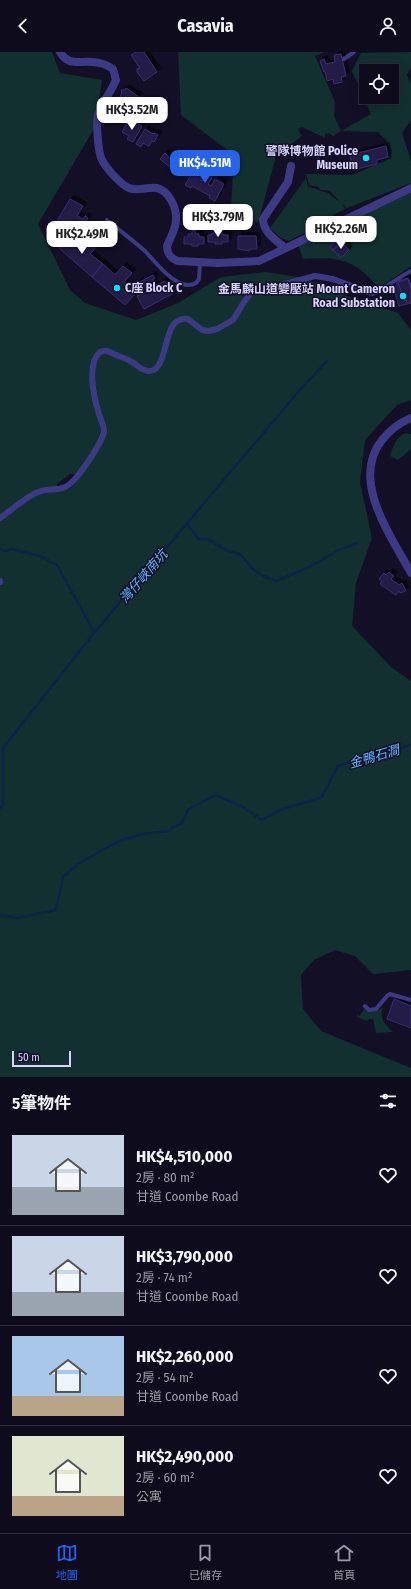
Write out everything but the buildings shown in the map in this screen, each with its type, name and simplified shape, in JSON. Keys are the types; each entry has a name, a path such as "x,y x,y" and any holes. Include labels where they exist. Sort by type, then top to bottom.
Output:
{"street":[{"path":"60,52 69,62 96,62 113,69 116,80 98,116 99,153 102,160 123,184 137,190 158,189 167,194 175,211 176,220 167,246 168,254 178,261 259,261 411,188"},
{"path":"285,248 268,232 264,225 263,219 288,182 291,166"},
{"path":"0,518 38,492 62,489 70,485 93,454 104,432 98,411 92,369 95,358 100,352 108,351 131,361 143,370 151,371 156,368 161,360 169,333 177,321 188,318 202,330 208,331 217,329 233,320 246,299 255,291 314,276 333,279 373,293"},
{"path":"411,418 392,428 378,445 374,453 370,471 370,482 374,501 411,573"}],"lane":[{"path":"344,59 354,52"},
{"path":"107,220 146,252 166,273 177,281 189,285 196,283 199,279 200,262"},
{"path":"373,293 380,291 401,276 411,271"},
{"path":"365,1006 369,1010 376,1009 390,994 411,1000"}],"green space":[{"path":"0,52 52,52 60,73 102,80 95,127 38,224 70,290 85,303 136,320 178,303 221,277 266,272 304,278 332,291 398,313 411,330 411,400 397,405 365,440 360,482 372,538 356,583 352,626 391,667 411,681 411,970 373,974 355,956 335,950 314,960 301,975 303,1009 321,1031 411,1068 411,1077 0,1077","holes":["70,474 76,474 77,477 72,487 57,491 57,484"]},
{"path":"178,52 325,52 315,56 335,102 334,116 341,131 333,136 329,133 325,134 325,138 302,127 298,129 302,136 276,156 258,223 231,208 234,155 181,115"},
{"path":"411,52 411,67 407,75 411,84 411,120 402,133 411,161 411,183 347,208 342,204 345,209 328,218 322,224 289,241 281,238 270,228 306,178 308,187 329,193 340,202 330,191 321,190 318,187 309,185 306,174 352,175 392,158 387,141 378,132 341,131 371,114 367,104 399,104 399,64 359,64 359,87 352,71 361,53"},
{"path":"411,192 411,266 379,288 362,271 346,262 327,258 303,259 298,245"},
{"path":"406,433 411,434 411,449 398,460 390,456 397,439"},
{"path":"383,1008 382,1018 385,1024 393,1032 376,1033 373,1019 369,1019 367,1021 357,1017 357,1015 360,1016 364,1009 371,1012"}],"waterway":[{"name":"灣仔峽南坑","path":"0,808 3,805 3,748 94,633 305,384 327,361"},
{"path":"187,524 199,539 207,539 226,550 240,554 253,569 263,576 277,581 313,565 337,551 357,543"},
{"path":"0,549 5,551 12,549 40,556 57,565 94,632"},
{"name":"金鴨石澗","path":"0,915 18,918 56,910 63,877 78,864 119,841 142,834 169,831 173,827 181,824 189,809 216,795 243,807 262,820 282,809 321,798 338,766 411,745"}],"place":[{"name":"警隊博物館 Police Museum","path":"366,158"},
{"name":"C座 Block C","path":"117,288"},
{"name":"金馬麟山道變壓站 Mount Cameron Road Substation","path":"403,296"}]}
